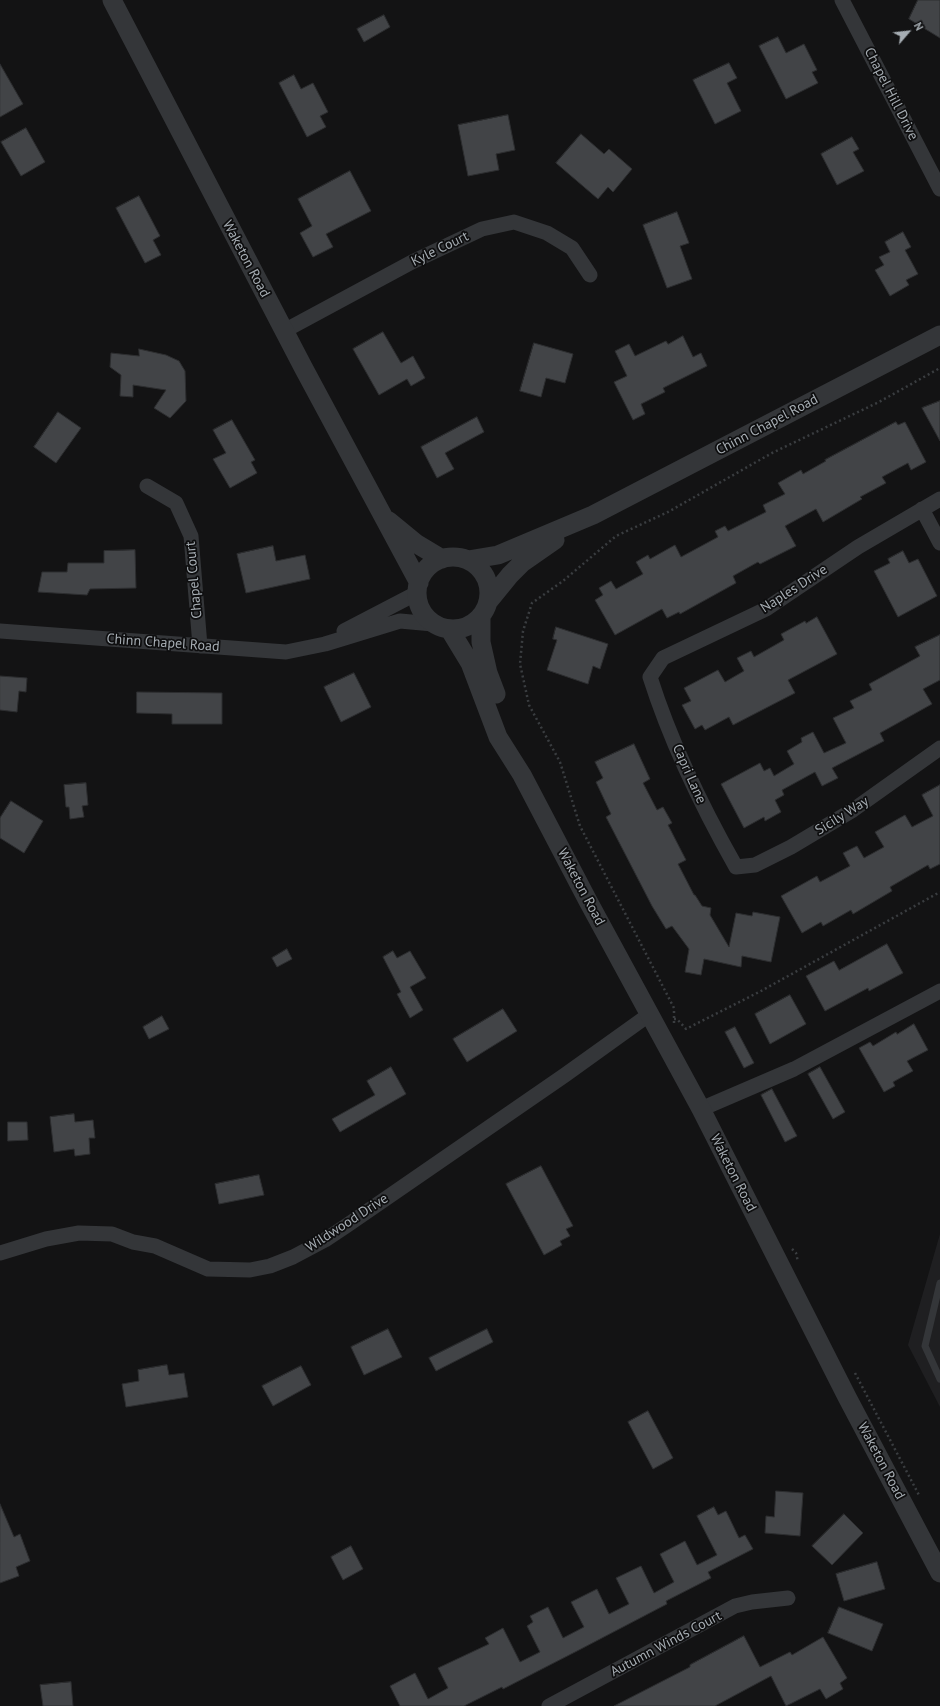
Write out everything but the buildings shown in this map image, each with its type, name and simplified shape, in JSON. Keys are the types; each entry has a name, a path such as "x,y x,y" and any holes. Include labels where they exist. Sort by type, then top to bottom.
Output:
{"street":[{"name":"Waketon Road","path":"112,0 383,516 418,588"},
{"name":"Chapel Hill Drive","path":"842,0 940,188"},
{"name":"Kyle Court","path":"284,330 412,262 482,229 514,222 547,233 572,248 590,275"},
{"name":"Chinn Chapel Road","path":"468,560 498,555 593,515 940,334"},
{"name":"Chapel Court","path":"147,486 176,503 191,536 200,646"},
{"name":"Naples Drive","path":"650,677 663,658 766,609 858,547 940,499"},
{"path":"922,510 940,543"},
{"name":"Chinn Chapel Road","path":"485,610 510,575 522,563 593,515"},
{"name":"Waketon Road","path":"383,516 417,544 442,559"},
{"path":"450,557 468,560 478,568 486,578 490,594 485,610 468,627 459,630 442,627 421,610 418,588 427,568 442,559 450,557"},
{"name":"Chinn Chapel Road","path":"325,644 343,631 418,588"},
{"name":"Waketon Road","path":"485,610 481,642 484,656 522,775"},
{"name":"Chinn Chapel Road","path":"0,631 286,652 325,644 400,621 442,627"},
{"name":"Waketon Road","path":"442,627 470,663 498,737 522,775 588,901 701,1109 847,1397 940,1573"},
{"name":"Capri Lane","path":"650,677 659,706 709,819 736,867"},
{"name":"Sicily Way","path":"736,867 755,865 791,847 853,810 940,748"},
{"path":"701,1109 794,1069 940,991"},
{"name":"Wildwood Drive","path":"0,1253 46,1239 79,1233 112,1234 133,1242 155,1246 208,1269 250,1270 270,1266 306,1250 346,1226 565,1075 650,1014"},
{"name":"Autumn Winds Court","path":"548,1706 735,1606 752,1602 788,1598"}],"lane":[{"path":"940,1283 925,1346 940,1379"}],"path":[{"path":"674,1008 580,826 560,762 529,705 520,664 523,631 532,603 564,581 616,536 668,512 772,453 879,402 940,368"},
{"path":"674,1019 680,1021 686,1029 761,991 940,892"}],"shaded area":[{"path":"940,1234 940,1407 908,1345"}]}
